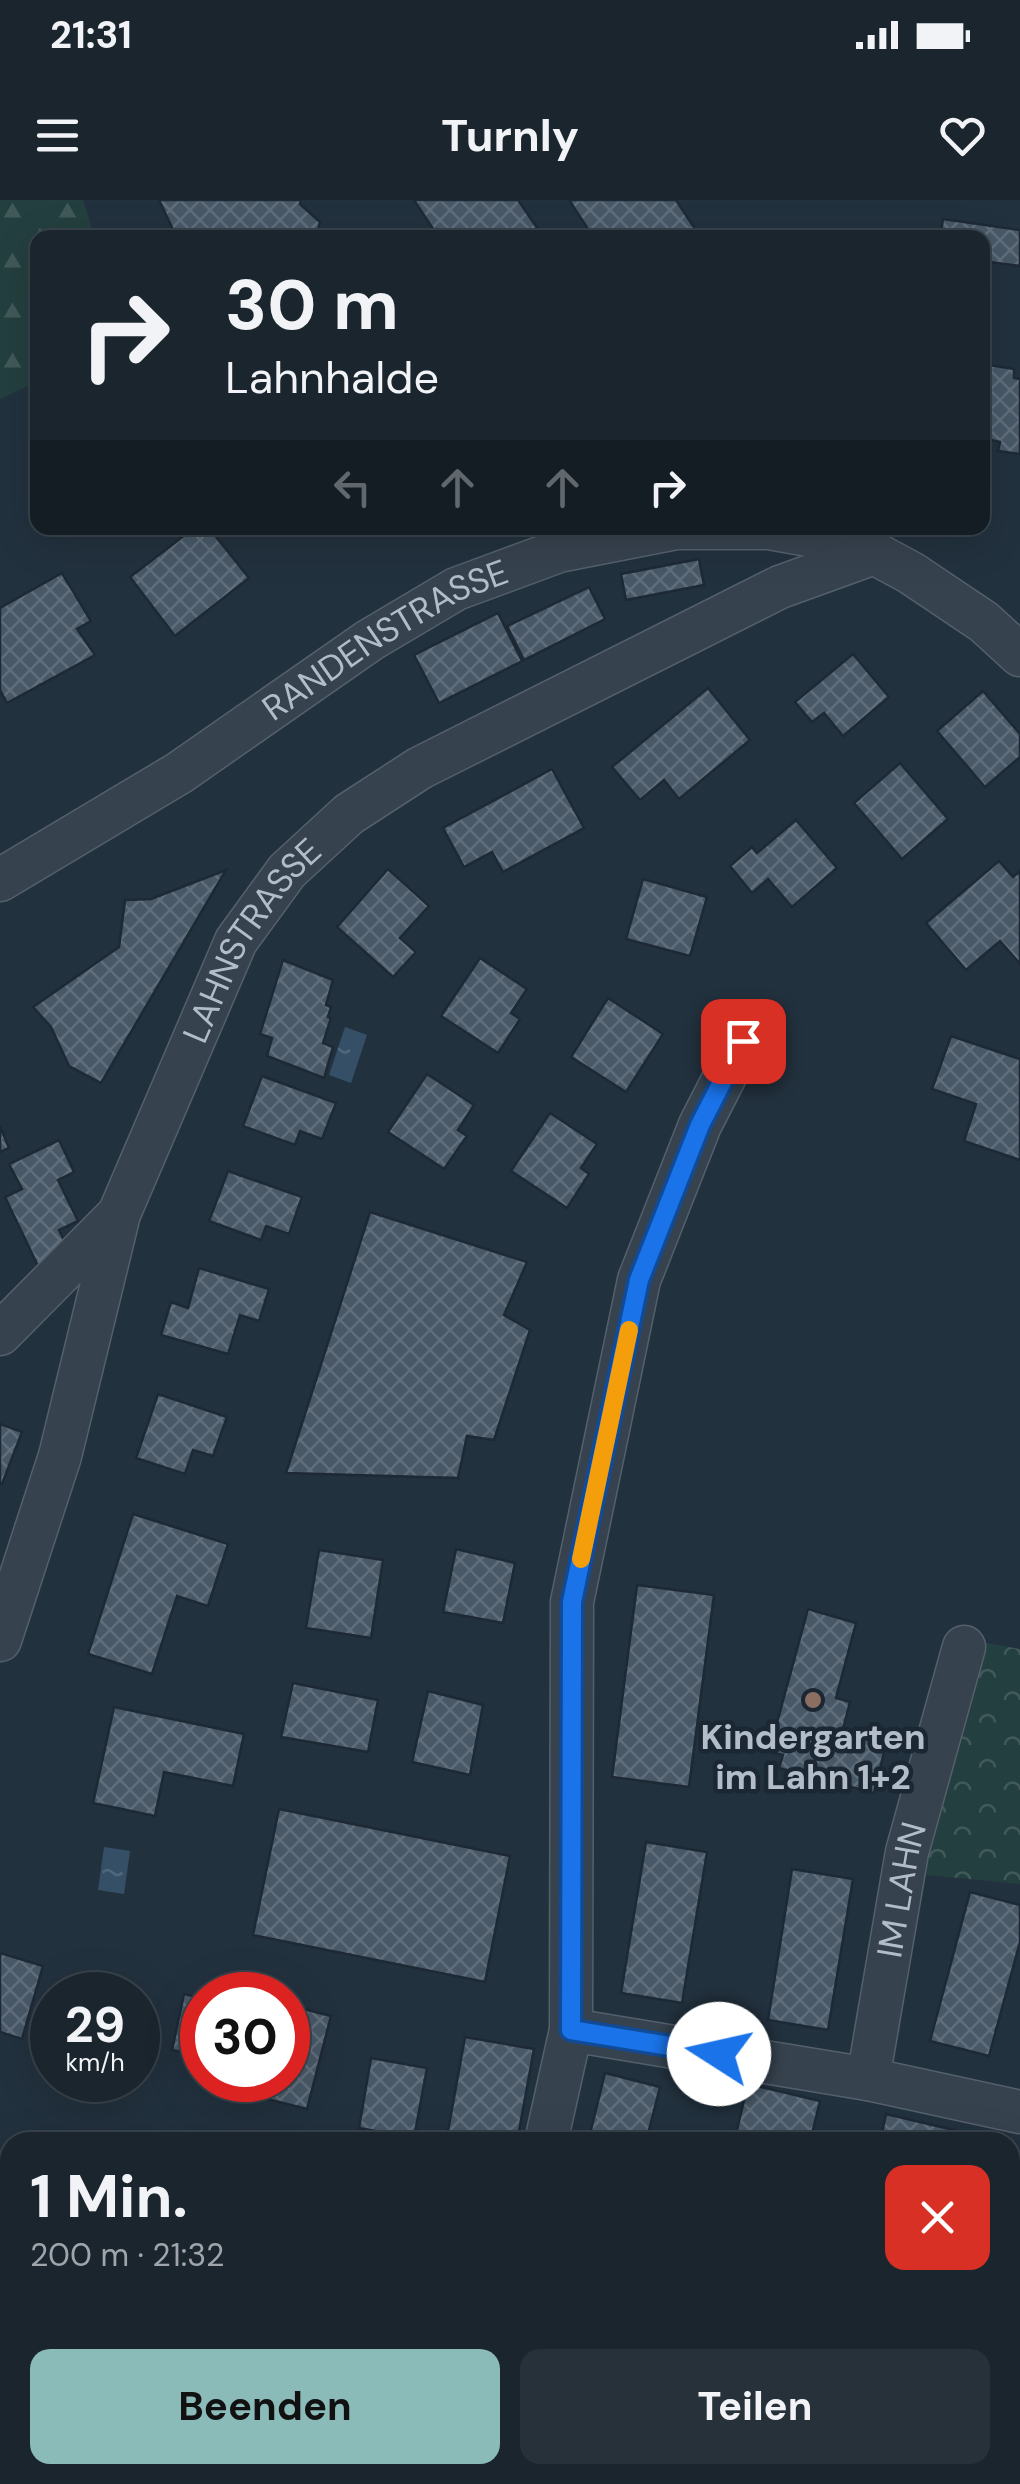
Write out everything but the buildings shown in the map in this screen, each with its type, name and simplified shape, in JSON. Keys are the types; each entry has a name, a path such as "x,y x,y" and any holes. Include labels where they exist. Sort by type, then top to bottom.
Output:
{"street":[{"name":"RANDENSTRASSE","path":"0,880 179,773 370,640 456,590 559,552 643,535"},
{"name":"RANDENSTRASSE","path":"809,535 874,553 911,573 984,622 1020,655"},
{"name":"LAHNSTRASSE","path":"0,1640 60,1456 119,1214 236,941 287,871 350,814 420,768 780,587 874,553"},
{"path":"548,2132 571,2030 572,1602 639,1280 700,1125 743,1041"},
{"path":"0,1334 119,1214"},
{"name":"IM LAHN","path":"868,2079 907,1852 964,1648"},
{"path":"571,2030 868,2079 1020,2112"}],"green space":[{"path":"0,200 83,200 93,230 30,230 30,385 0,399"},
{"path":"977,1641 1020,1649 1020,1884 916,1874"}],"water":[{"path":"345,1027 367,1035 351,1083 329,1075"},
{"path":"104,1847 130,1851 124,1894 98,1890"}],"slow traffic":[{"path":"581,1559 629,1330"}],"place":[{"name":"Kindergarten im Lahn 1+2","path":"813,1700"}],"route":[{"path":"719,2054 571,2030 572,1602 639,1280 700,1125 743,1041"}]}
